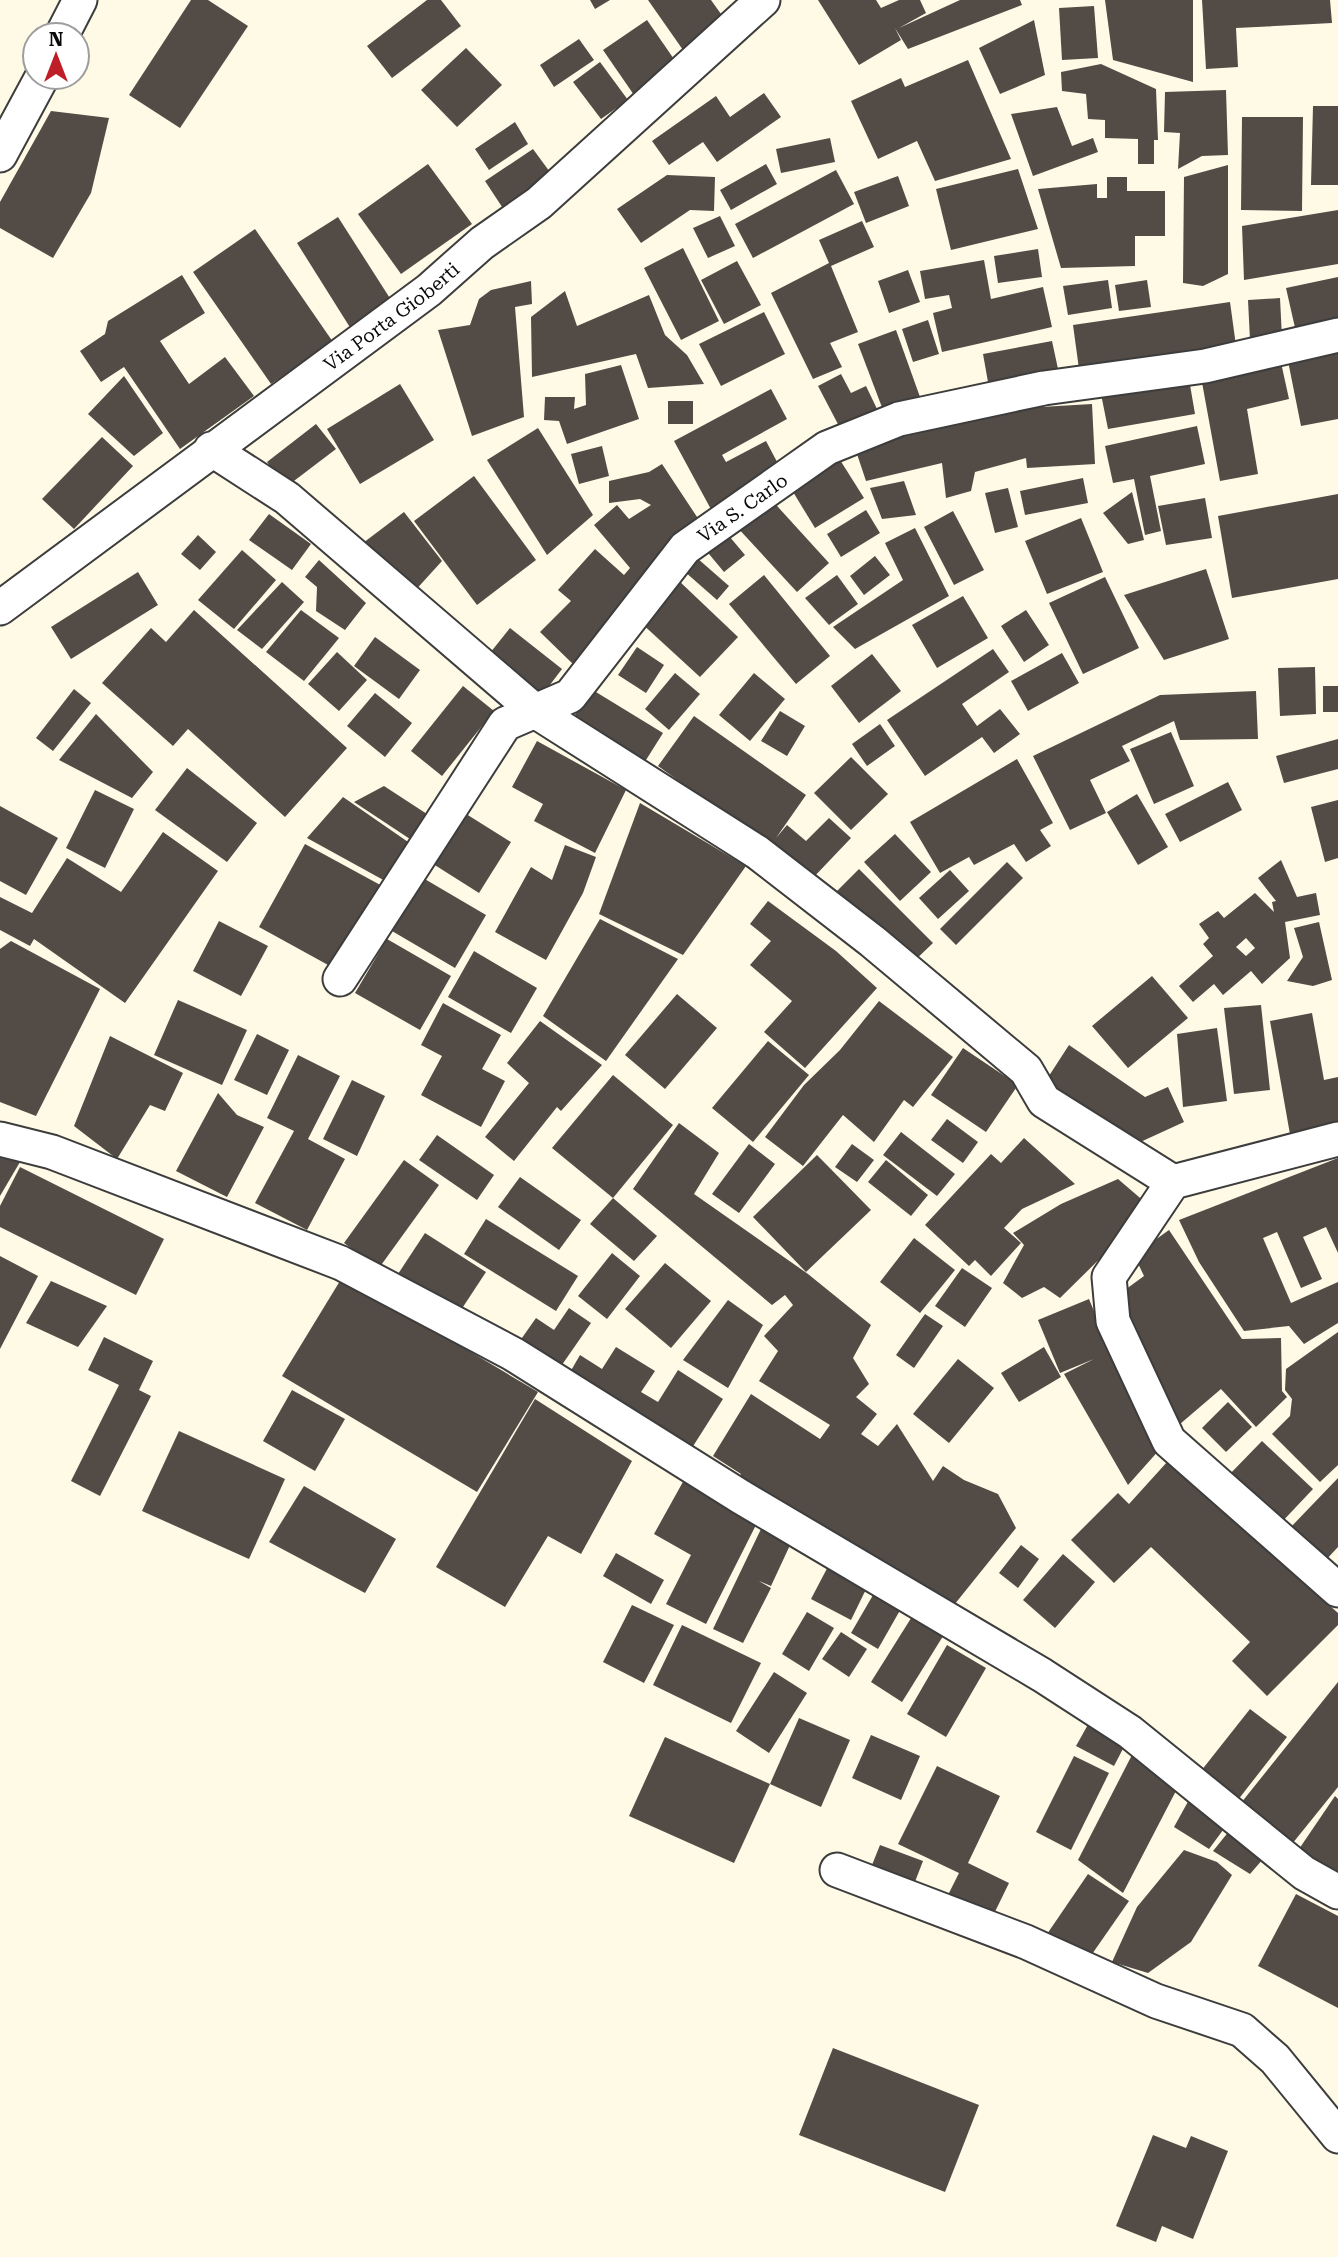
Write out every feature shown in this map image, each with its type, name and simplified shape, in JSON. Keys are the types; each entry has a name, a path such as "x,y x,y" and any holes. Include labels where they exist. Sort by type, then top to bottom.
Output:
{"street":[{"path":"69,21 80,0"},
{"name":"Via Porta Gioberti","path":"0,608 429,290 482,243 539,203 763,0"},
{"path":"0,155 34,91"},
{"name":"Via S. Carlo","path":"341,979 505,724 570,696 685,548 827,448 899,419 1044,388 1205,366 1338,335"},
{"path":"211,449 287,498 536,711 757,852 872,942 1027,1070 1044,1101 1173,1182"},
{"path":"0,1139 52,1152 341,1264 513,1354 741,1497 1042,1675 1130,1732 1304,1873 1338,1892"},
{"path":"1338,1139 1173,1182 1110,1277 1113,1321 1170,1441 1338,1590"},
{"path":"837,1870 1026,1942 1156,2001 1242,2030 1276,2059 1338,2136"}],"building":[{"path":"191,0 208,0 248,26 180,128 129,95"},
{"path":"427,0 441,0 461,26 392,78 367,46"},
{"path":"590,0 610,0 595,9"},
{"path":"648,0 711,0 726,21 683,50"},
{"path":"818,0 876,0 881,8 899,0 920,0 926,13 899,28 960,0 1020,0 1022,5 908,49 895,28 901,40 859,65"},
{"path":"1105,0 1193,0 1193,82 1113,60"},
{"path":"1202,0 1330,0 1332,23 1236,28 1238,67 1206,69"},
{"path":"1094,6 1098,58 1062,60 1059,8"},
{"path":"647,20 678,65 634,95 603,50"},
{"path":"1034,20 1045,75 1000,94 979,48"},
{"path":"579,39 594,60 554,87 540,65"},
{"path":"466,48 502,85 457,127 421,90"},
{"path":"968,60 1011,159 935,181 917,141 878,159 851,101 901,78 905,87"},
{"path":"600,62 628,100 601,119 573,82"},
{"path":"1101,64 1156,89 1158,140 1154,140 1154,164 1138,164 1138,139 1105,138 1105,120 1088,119 1086,94 1062,91 1061,72"},
{"path":"1226,90 1228,155 1202,156 1178,169 1180,133 1164,132 1165,92"},
{"path":"764,93 781,117 717,162 703,142 669,165 652,141 716,96 730,117"},
{"path":"1313,106 1338,106 1338,185 1311,185"},
{"path":"1057,107 1072,146 1093,138 1098,152 1033,176 1011,114"},
{"path":"51,111 109,118 91,193 53,258 0,228 0,202"},
{"path":"1242,117 1303,117 1302,211 1241,210"},
{"path":"515,122 528,144 489,170 475,149"},
{"path":"830,138 835,162 781,173 776,149"},
{"path":"533,149 555,179 506,213 485,181"},
{"path":"428,164 472,224 401,274 358,214"},
{"path":"766,164 777,184 731,210 720,190"},
{"path":"1228,165 1228,274 1203,286 1183,283 1184,177"},
{"path":"1018,169 1038,229 951,250 936,189"},
{"path":"836,170 854,204 753,258 735,224"},
{"path":"667,175 715,177 714,211 690,210 641,243 617,209"},
{"path":"898,176 909,206 866,223 854,192"},
{"path":"1107,177 1127,177 1127,191 1165,191 1165,236 1135,236 1135,266 1061,268 1038,189 1097,184 1097,198 1107,198"},
{"path":"1338,210 1338,264 1244,280 1242,226"},
{"path":"720,216 735,246 708,258 693,228"},
{"path":"338,217 393,303 351,329 297,243"},
{"path":"862,221 874,247 831,266 858,332 830,343 842,367 813,379 771,293 829,263 819,240"},
{"path":"255,229 333,342 271,384 193,272"},
{"path":"683,248 719,321 681,340 644,268"},
{"path":"1038,249 1042,277 998,283 994,256"},
{"path":"984,260 991,299 1043,287 1052,327 942,352 933,313 952,308 949,295 925,299 920,271"},
{"path":"737,261 761,305 724,324 701,280"},
{"path":"908,270 920,302 889,313 878,281"},
{"path":"182,275 205,313 160,341 189,384 225,357 254,396 180,449 124,367 101,382 80,351 105,334 108,321"},
{"path":"1338,277 1338,323 1296,332 1286,288"},
{"path":"1108,280 1112,308 1068,315 1063,286"},
{"path":"1147,280 1151,307 1119,311 1115,285"},
{"path":"531,281 532,304 515,307 524,417 472,436 438,330 470,325 479,299 491,290"},
{"path":"565,291 577,326 649,295 665,335 687,355 704,384 648,388 636,354 532,377 531,317"},
{"path":"1280,298 1282,338 1250,340 1248,300"},
{"path":"1230,302 1237,353 1079,369 1073,325"},
{"path":"764,312 785,354 721,386 699,344"},
{"path":"928,320 939,354 913,362 902,329"},
{"path":"896,330 920,397 883,410 858,344"},
{"path":"1052,341 1058,369 988,382 983,354"},
{"path":"1338,346 1338,419 1301,426 1287,356"},
{"path":"1280,358 1289,399 1247,409 1258,474 1220,481 1201,377"},
{"path":"621,365 639,419 567,444 559,421 544,420 545,397 575,397 574,409 586,405 585,374"},
{"path":"841,374 851,393 866,386 878,411 840,428 818,386"},
{"path":"124,376 163,433 134,456 88,414"},
{"path":"1189,379 1195,414 1108,429 1101,394"},
{"path":"400,384 434,440 360,484 327,429"},
{"path":"771,389 787,419 722,455 726,462 766,441 784,475 713,513 674,441"},
{"path":"668,401 693,401 693,424 668,424"},
{"path":"1092,404 1095,464 1027,468 1026,458 975,472 971,491 946,498 942,463 866,481 855,448 1024,408"},
{"path":"316,424 336,449 286,487 267,462"},
{"path":"1197,426 1205,464 1150,476 1161,531 1145,535 1134,479 1113,483 1105,446"},
{"path":"538,428 593,515 547,555 487,460"},
{"path":"102,437 133,466 74,529 42,499"},
{"path":"602,446 609,476 579,484 571,454"},
{"path":"835,452 864,498 815,528 787,482"},
{"path":"662,464 703,526 575,666 540,632 571,601 558,590 595,549 624,575 630,568 594,525 617,505 629,519 651,505 640,499 609,503 609,481 649,472"},
{"path":"474,476 536,560 477,605 414,521"},
{"path":"1083,478 1088,503 1025,515 1020,491"},
{"path":"904,481 916,515 882,519 870,488"},
{"path":"1008,488 1018,527 995,533 985,493"},
{"path":"1132,492 1144,540 1128,544 1103,513"},
{"path":"1338,494 1338,579 1232,598 1218,516"},
{"path":"768,496 829,563 797,592 736,526"},
{"path":"1205,498 1212,538 1166,545 1158,506"},
{"path":"866,510 880,533 841,557 827,534"},
{"path":"953,511 984,570 954,585 924,527"},
{"path":"404,512 442,561 412,594 359,546"},
{"path":"269,514 311,544 292,570 249,540"},
{"path":"1081,518 1103,572 1047,594 1025,541"},
{"path":"915,528 949,596 855,649 833,627 903,580 885,543"},
{"path":"724,530 745,555 724,572 704,548"},
{"path":"198,535 216,552 200,570 181,554"},
{"path":"242,550 276,580 234,629 198,600"},
{"path":"875,556 890,575 864,595 850,576"},
{"path":"697,558 729,586 717,600 684,571"},
{"path":"319,560 366,603 345,630 316,611 317,587 305,577"},
{"path":"1206,569 1229,639 1164,660 1124,595"},
{"path":"138,572 158,605 71,659 51,627"},
{"path":"764,575 830,656 796,684 729,604"},
{"path":"837,575 858,604 829,625 805,598"},
{"path":"1105,577 1139,648 1083,674 1049,603"},
{"path":"678,580 738,637 700,677 639,621"},
{"path":"282,582 304,602 262,649 237,630"},
{"path":"963,596 988,638 937,668 912,625"},
{"path":"194,610 347,748 285,817 188,729 173,746 102,683 151,628 166,642"},
{"path":"301,610 339,638 304,681 266,652"},
{"path":"1026,610 1049,645 1024,662 1001,626"},
{"path":"510,628 562,669 543,694 490,653"},
{"path":"375,637 420,670 399,699 354,666"},
{"path":"637,647 664,665 646,693 618,675"},
{"path":"993,649 1009,672 962,704 977,726 1000,709 1020,734 994,753 982,737 925,776 887,720"},
{"path":"337,652 367,680 339,711 308,684"},
{"path":"1062,653 1079,683 1028,711 1011,681"},
{"path":"872,654 901,691 859,723 831,686"},
{"path":"1315,667 1316,714 1280,716 1278,668"},
{"path":"675,673 700,694 669,730 645,709"},
{"path":"754,673 785,699 750,741 719,715"},
{"path":"463,686 494,711 442,776 411,751"},
{"path":"1323,686 1338,686 1338,712 1323,712"},
{"path":"74,689 91,703 53,751 36,738"},
{"path":"591,689 663,733 641,768 570,723"},
{"path":"1256,691 1258,739 1180,740 1174,721 1122,746 1130,761 1090,780 1106,813 1070,830 1033,756 1160,695"},
{"path":"375,693 412,723 385,757 347,726"},
{"path":"780,711 805,726 787,756 761,741"},
{"path":"96,714 153,772 132,798 59,760"},
{"path":"694,716 806,795 776,838 787,825 806,841 829,818 851,838 811,880 770,846 658,766"},
{"path":"880,724 895,746 867,766 852,744"},
{"path":"1171,732 1194,786 1154,804 1130,749"},
{"path":"1338,739 1338,769 1284,783 1276,756"},
{"path":"537,741 626,790 595,853 534,821 543,804 512,787"},
{"path":"851,757 888,794 851,830 814,793"},
{"path":"1017,759 1053,823 1040,830 1051,846 1026,862 1014,844 974,865 969,857 940,873 910,822"},
{"path":"187,768 257,823 227,862 155,810"},
{"path":"1228,782 1242,810 1180,842 1165,814"},
{"path":"384,786 430,816 413,841 354,802"},
{"path":"95,790 134,809 105,868 66,848"},
{"path":"1137,794 1168,847 1138,865 1107,812"},
{"path":"343,797 411,844 387,882 307,838"},
{"path":"1338,800 1338,858 1325,862 1311,807"},
{"path":"640,803 746,866 683,955 599,914"},
{"path":"0,806 58,838 26,895 0,881"},
{"path":"463,812 511,842 479,893 430,862"},
{"path":"163,832 218,871 125,1003 34,939 30,946 0,930 0,897 32,913 67,858 121,892"},
{"path":"895,834 931,872 900,901 864,862"},
{"path":"305,844 384,887 339,971 259,927"},
{"path":"565,845 596,857 583,893 546,960 495,932 531,867 552,880"},
{"path":"1281,860 1297,897 1316,893 1320,915 1285,922 1290,958 1262,984 1251,971 1223,995 1214,984 1193,1002 1179,986 1213,956 1203,944 1209,938 1199,924 1218,911 1224,918 1255,893 1274,912 1272,902 1276,901 1258,878","holes":["1246,938 1255,948 1246,956 1236,947"]},
{"path":"1007,862 1023,878 956,945 940,929"},
{"path":"859,869 933,943 910,965 836,892"},
{"path":"950,870 969,891 938,919 919,898"},
{"path":"423,878 486,915 455,968 392,931"},
{"path":"768,901 836,951 877,988 805,1068 764,1032 792,1001 750,965 771,941 750,924"},
{"path":"600,919 678,959 606,1061 543,1016"},
{"path":"219,921 268,946 241,996 193,971"},
{"path":"1319,922 1332,980 1313,986 1287,981 1303,957 1294,928"},
{"path":"387,939 451,976 420,1030 355,993"},
{"path":"11,941 100,989 36,1116 0,1102 0,949"},
{"path":"474,951 537,988 511,1033 448,997"},
{"path":"1152,976 1188,1018 1128,1068 1092,1026"},
{"path":"677,994 717,1028 665,1089 625,1055"},
{"path":"178,1000 247,1030 222,1085 154,1055"},
{"path":"879,1001 953,1057 913,1107 904,1100 874,1142 843,1115 803,1166 765,1137 804,1085 840,1050"},
{"path":"443,1003 501,1035 482,1069 505,1081 481,1127 421,1095 442,1056 421,1045"},
{"path":"1261,1005 1270,1090 1234,1094 1224,1008"},
{"path":"1312,1013 1324,1080 1338,1077 1338,1130 1291,1140 1270,1021"},
{"path":"540,1021 602,1065 561,1111 557,1107 514,1161 485,1137 529,1083 507,1063"},
{"path":"1217,1028 1227,1101 1183,1107 1177,1034"},
{"path":"257,1034 289,1050 267,1095 234,1080"},
{"path":"110,1036 183,1073 165,1111 150,1105 117,1159 74,1126"},
{"path":"768,1041 809,1075 753,1142 712,1108"},
{"path":"1069,1045 1145,1097 1168,1087 1184,1122 1136,1144 1045,1082"},
{"path":"963,1048 1018,1085 986,1132 931,1095"},
{"path":"298,1055 340,1076 308,1139 345,1159 307,1230 255,1203 294,1131 267,1118"},
{"path":"613,1075 673,1125 613,1198 552,1148"},
{"path":"352,1080 385,1096 357,1156 323,1139"},
{"path":"218,1093 237,1115 264,1127 227,1197 176,1171"},
{"path":"947,1119 978,1142 963,1163 931,1140"},
{"path":"679,1123 719,1153 694,1194 808,1274 871,1325 853,1358 869,1384 856,1397 877,1414 861,1434 878,1446 897,1424 933,1481 943,1466 964,1480 998,1494 1016,1528 950,1610 737,1480 741,1474 713,1456 751,1394 820,1439 830,1425 759,1381 778,1351 764,1336 793,1305 785,1295 772,1305 633,1189"},
{"path":"901,1132 955,1174 937,1196 883,1155"},
{"path":"437,1135 494,1175 477,1200 419,1160"},
{"path":"1024,1138 1075,1184 1022,1209 1004,1228 1021,1243 991,1276 975,1260 969,1266 925,1225 991,1154 1001,1163"},
{"path":"749,1144 775,1164 739,1213 712,1194"},
{"path":"852,1144 874,1160 857,1182 835,1167"},
{"path":"0,1154 20,1162 0,1196"},
{"path":"817,1155 871,1210 806,1272 753,1217"},
{"path":"1338,1158 1338,1253 1326,1227 1303,1237 1322,1279 1301,1288 1277,1232 1263,1238 1291,1303 1338,1282 1338,1323 1304,1344 1289,1326 1244,1331 1199,1262 1179,1220"},
{"path":"404,1160 439,1185 379,1268 344,1243"},
{"path":"886,1160 928,1195 911,1216 868,1182"},
{"path":"20,1167 164,1239 136,1295 0,1227 0,1206"},
{"path":"520,1177 581,1220 559,1250 498,1207"},
{"path":"1118,1179 1146,1203 1130,1229 1060,1298 1044,1287 1022,1298 1003,1283 1024,1245 1013,1233 1061,1204"},
{"path":"613,1198 657,1236 634,1261 590,1224"},
{"path":"486,1219 578,1276 556,1311 464,1254"},
{"path":"1169,1230 1242,1339 1281,1338 1282,1391 1287,1397 1256,1427 1221,1389 1173,1430 1118,1295 1144,1276 1134,1255"},
{"path":"425,1233 486,1272 459,1313 398,1274"},
{"path":"914,1238 955,1270 920,1313 880,1282"},
{"path":"612,1253 640,1276 607,1319 578,1296"},
{"path":"0,1256 38,1276 0,1349"},
{"path":"665,1263 711,1301 671,1348 625,1309"},
{"path":"962,1268 992,1288 965,1327 935,1306"},
{"path":"343,1276 538,1392 477,1492 282,1376"},
{"path":"51,1281 107,1306 78,1347 26,1323"},
{"path":"1089,1299 1111,1352 1161,1448 1128,1485 1064,1374 1094,1359 1060,1373 1038,1320"},
{"path":"728,1300 763,1325 728,1388 683,1360"},
{"path":"569,1308 591,1323 557,1372 517,1345 536,1318 554,1330"},
{"path":"925,1314 943,1326 914,1368 896,1355"},
{"path":"1338,1332 1338,1465 1320,1482 1272,1434 1290,1416 1292,1399 1285,1390 1286,1369"},
{"path":"104,1337 153,1361 139,1390 151,1396 100,1496 71,1481 119,1385 88,1370"},
{"path":"616,1347 655,1371 641,1392 658,1402 678,1370 723,1399 690,1451 569,1374 580,1355 602,1369"},
{"path":"1044,1347 1061,1377 1019,1402 1001,1373"},
{"path":"958,1359 994,1388 949,1443 913,1414"},
{"path":"292,1390 345,1419 315,1471 263,1441"},
{"path":"535,1399 632,1461 581,1554 548,1536 505,1607 436,1567"},
{"path":"1228,1402 1252,1427 1226,1452 1202,1428"},
{"path":"179,1431 285,1479 249,1559 142,1511"},
{"path":"1262,1441 1313,1489 1279,1525 1227,1477"},
{"path":"1168,1461 1338,1613 1338,1625 1267,1696 1232,1661 1250,1642 1151,1547 1114,1583 1071,1540 1118,1493 1129,1504"},
{"path":"1338,1478 1338,1547 1324,1562 1289,1529"},
{"path":"684,1480 758,1521 706,1624 666,1604 691,1555 654,1534"},
{"path":"304,1486 396,1539 365,1593 269,1542"},
{"path":"761,1529 791,1543 771,1586 759,1581 771,1588 743,1643 713,1629"},
{"path":"1021,1545 1039,1559 1018,1588 999,1573"},
{"path":"616,1553 664,1580 651,1604 603,1576"},
{"path":"1063,1554 1095,1582 1055,1628 1023,1600"},
{"path":"833,1557 872,1577 851,1620 811,1599"},
{"path":"880,1583 907,1598 878,1649 851,1633"},
{"path":"632,1605 674,1625 644,1683 603,1662"},
{"path":"807,1612 834,1628 809,1671 782,1654"},
{"path":"913,1615 945,1633 902,1702 871,1682"},
{"path":"682,1625 761,1663 731,1723 653,1685"},
{"path":"841,1632 867,1649 849,1677 822,1659"},
{"path":"947,1645 986,1668 946,1737 907,1714"},
{"path":"774,1672 807,1693 769,1753 736,1731"},
{"path":"1338,1682 1338,1787 1292,1844 1241,1803"},
{"path":"1250,1709 1287,1737 1234,1805 1197,1776"},
{"path":"799,1718 850,1740 821,1807 770,1784"},
{"path":"1090,1721 1127,1741 1114,1766 1076,1746"},
{"path":"871,1735 920,1756 901,1800 852,1778"},
{"path":"665,1737 770,1784 734,1863 629,1816"},
{"path":"1133,1753 1178,1787 1123,1893 1078,1860"},
{"path":"1074,1756 1109,1773 1071,1850 1036,1832"},
{"path":"937,1766 1000,1796 968,1863 1009,1883 990,1922 945,1901 959,1873 898,1844"},
{"path":"1335,1796 1338,1799 1338,1871 1297,1852"},
{"path":"1190,1798 1226,1826 1209,1849 1174,1827"},
{"path":"1230,1830 1263,1859 1250,1874 1213,1851"},
{"path":"880,1845 923,1861 911,1892 868,1875"},
{"path":"1184,1850 1217,1862 1232,1875 1191,1942 1148,1973 1112,1962 1137,1907"},
{"path":"1088,1874 1129,1901 1090,1957 1045,1937"},
{"path":"1296,1894 1338,1916 1338,2008 1258,1966"},
{"path":"833,2048 979,2105 945,2192 799,2135"},
{"path":"1153,2135 1186,2148 1191,2136 1228,2151 1193,2239 1162,2226 1156,2242 1116,2226"}]}
